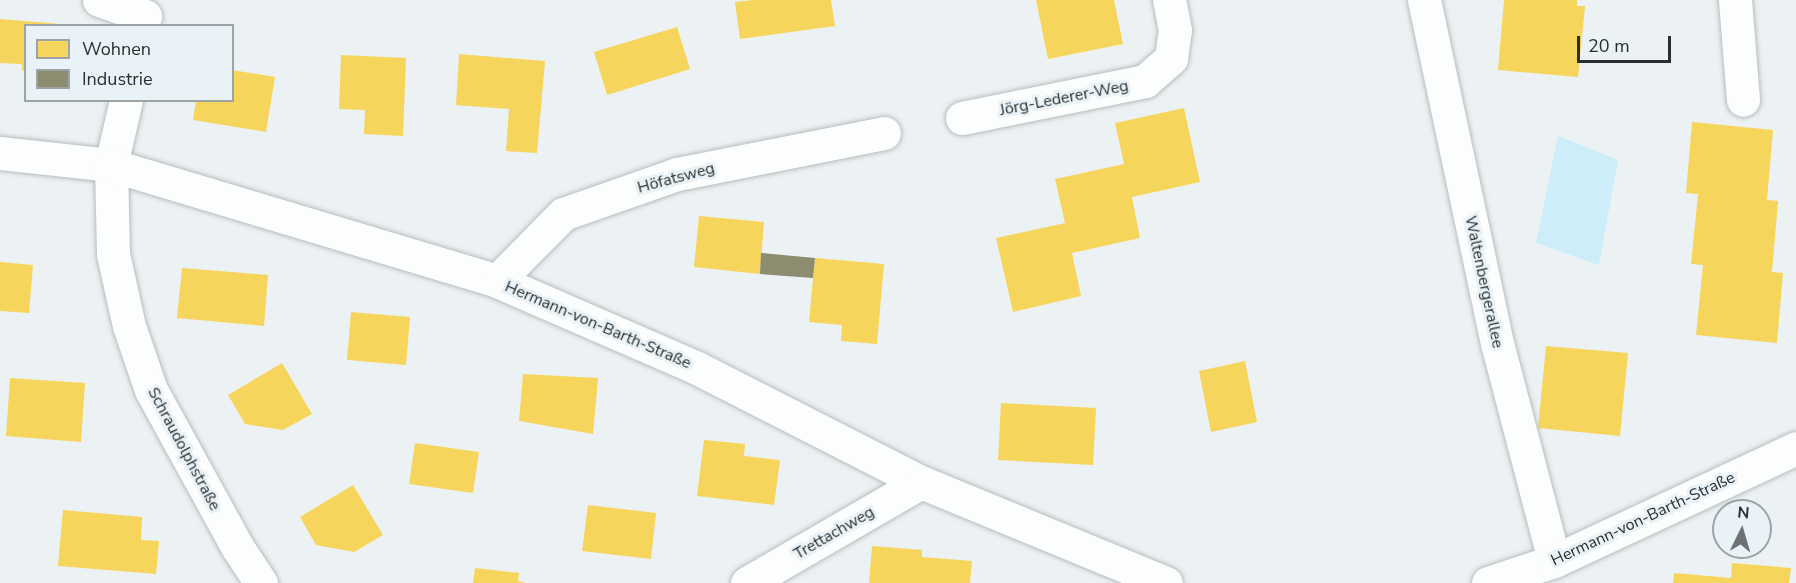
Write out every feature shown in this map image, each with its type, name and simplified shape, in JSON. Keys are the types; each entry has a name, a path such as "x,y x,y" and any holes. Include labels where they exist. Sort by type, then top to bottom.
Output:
{"street":[{"path":"99,0 146,14"},
{"name":"Jörg-Lederer-Weg","path":"962,118 1145,81 1171,58 1175,30 1169,0"},
{"name":"Waltenbergerallee","path":"1425,0 1497,344 1554,561"},
{"path":"1736,0 1743,100"},
{"name":"Schraudolphstraße","path":"126,102 111,165 113,254 129,326 151,390 261,583"},
{"name":"Höfatsweg","path":"497,281 563,214 677,174 884,133"},
{"name":"Hermann-von-Barth-Straße","path":"0,153 111,165 497,281 697,368 921,482 1166,583"},
{"name":"Hermann-von-Barth-Straße","path":"1488,583 1554,561 1796,448"},
{"name":"Trettachweg","path":"747,583 921,482"}],"shaded area":[{"path":"1558,136 1618,160 1599,265 1536,243"}],"building: Wohnen":[{"path":"831,0 835,26 740,39 735,2"},
{"path":"1036,0 1114,0 1123,44 1048,59"},
{"path":"1504,0 1577,0 1577,6 1585,6 1578,77 1498,70"},
{"path":"0,19 61,24 24,24 24,70 22,64 0,63"},
{"path":"677,27 690,69 607,95 594,52"},
{"path":"459,54 545,61 537,153 506,151 509,109 456,105"},
{"path":"341,55 406,58 403,136 364,134 365,110 339,109"},
{"path":"234,70 275,77 266,132 193,120 196,102 234,102"},
{"path":"1184,108 1200,182 1132,197 1140,238 1072,253 1081,296 1013,312 996,238 1065,223 1055,179 1124,164 1115,123"},
{"path":"1692,122 1773,130 1767,200 1778,201 1772,272 1783,273 1777,343 1696,335 1703,265 1691,264 1698,194 1686,193"},
{"path":"699,216 764,222 760,274 694,267"},
{"path":"815,258 884,264 877,344 841,341 842,325 809,322"},
{"path":"0,262 33,265 29,313 0,311"},
{"path":"182,268 268,275 264,326 177,318"},
{"path":"351,312 410,317 406,365 347,360"},
{"path":"1546,346 1628,353 1620,436 1538,428"},
{"path":"1245,361 1257,422 1211,432 1199,371"},
{"path":"282,363 312,414 283,430 245,424 228,395"},
{"path":"523,374 598,378 593,434 519,421"},
{"path":"10,378 85,383 81,442 6,436"},
{"path":"1001,403 1096,408 1093,465 998,460"},
{"path":"704,440 745,444 744,456 780,460 774,505 697,496"},
{"path":"415,443 479,452 473,493 409,484"},
{"path":"353,485 383,535 354,552 316,545 300,517"},
{"path":"588,505 656,513 651,559 582,551"},
{"path":"63,510 142,517 141,540 159,541 156,574 58,566"},
{"path":"872,546 922,550 922,557 972,561 970,583 869,583"},
{"path":"1732,563 1791,568 1789,583 1673,583 1674,573 1731,578"},
{"path":"475,568 519,573 518,581 526,583 473,583"}],"building: Industrie":[{"path":"761,253 815,258 813,278 760,274"}]}
